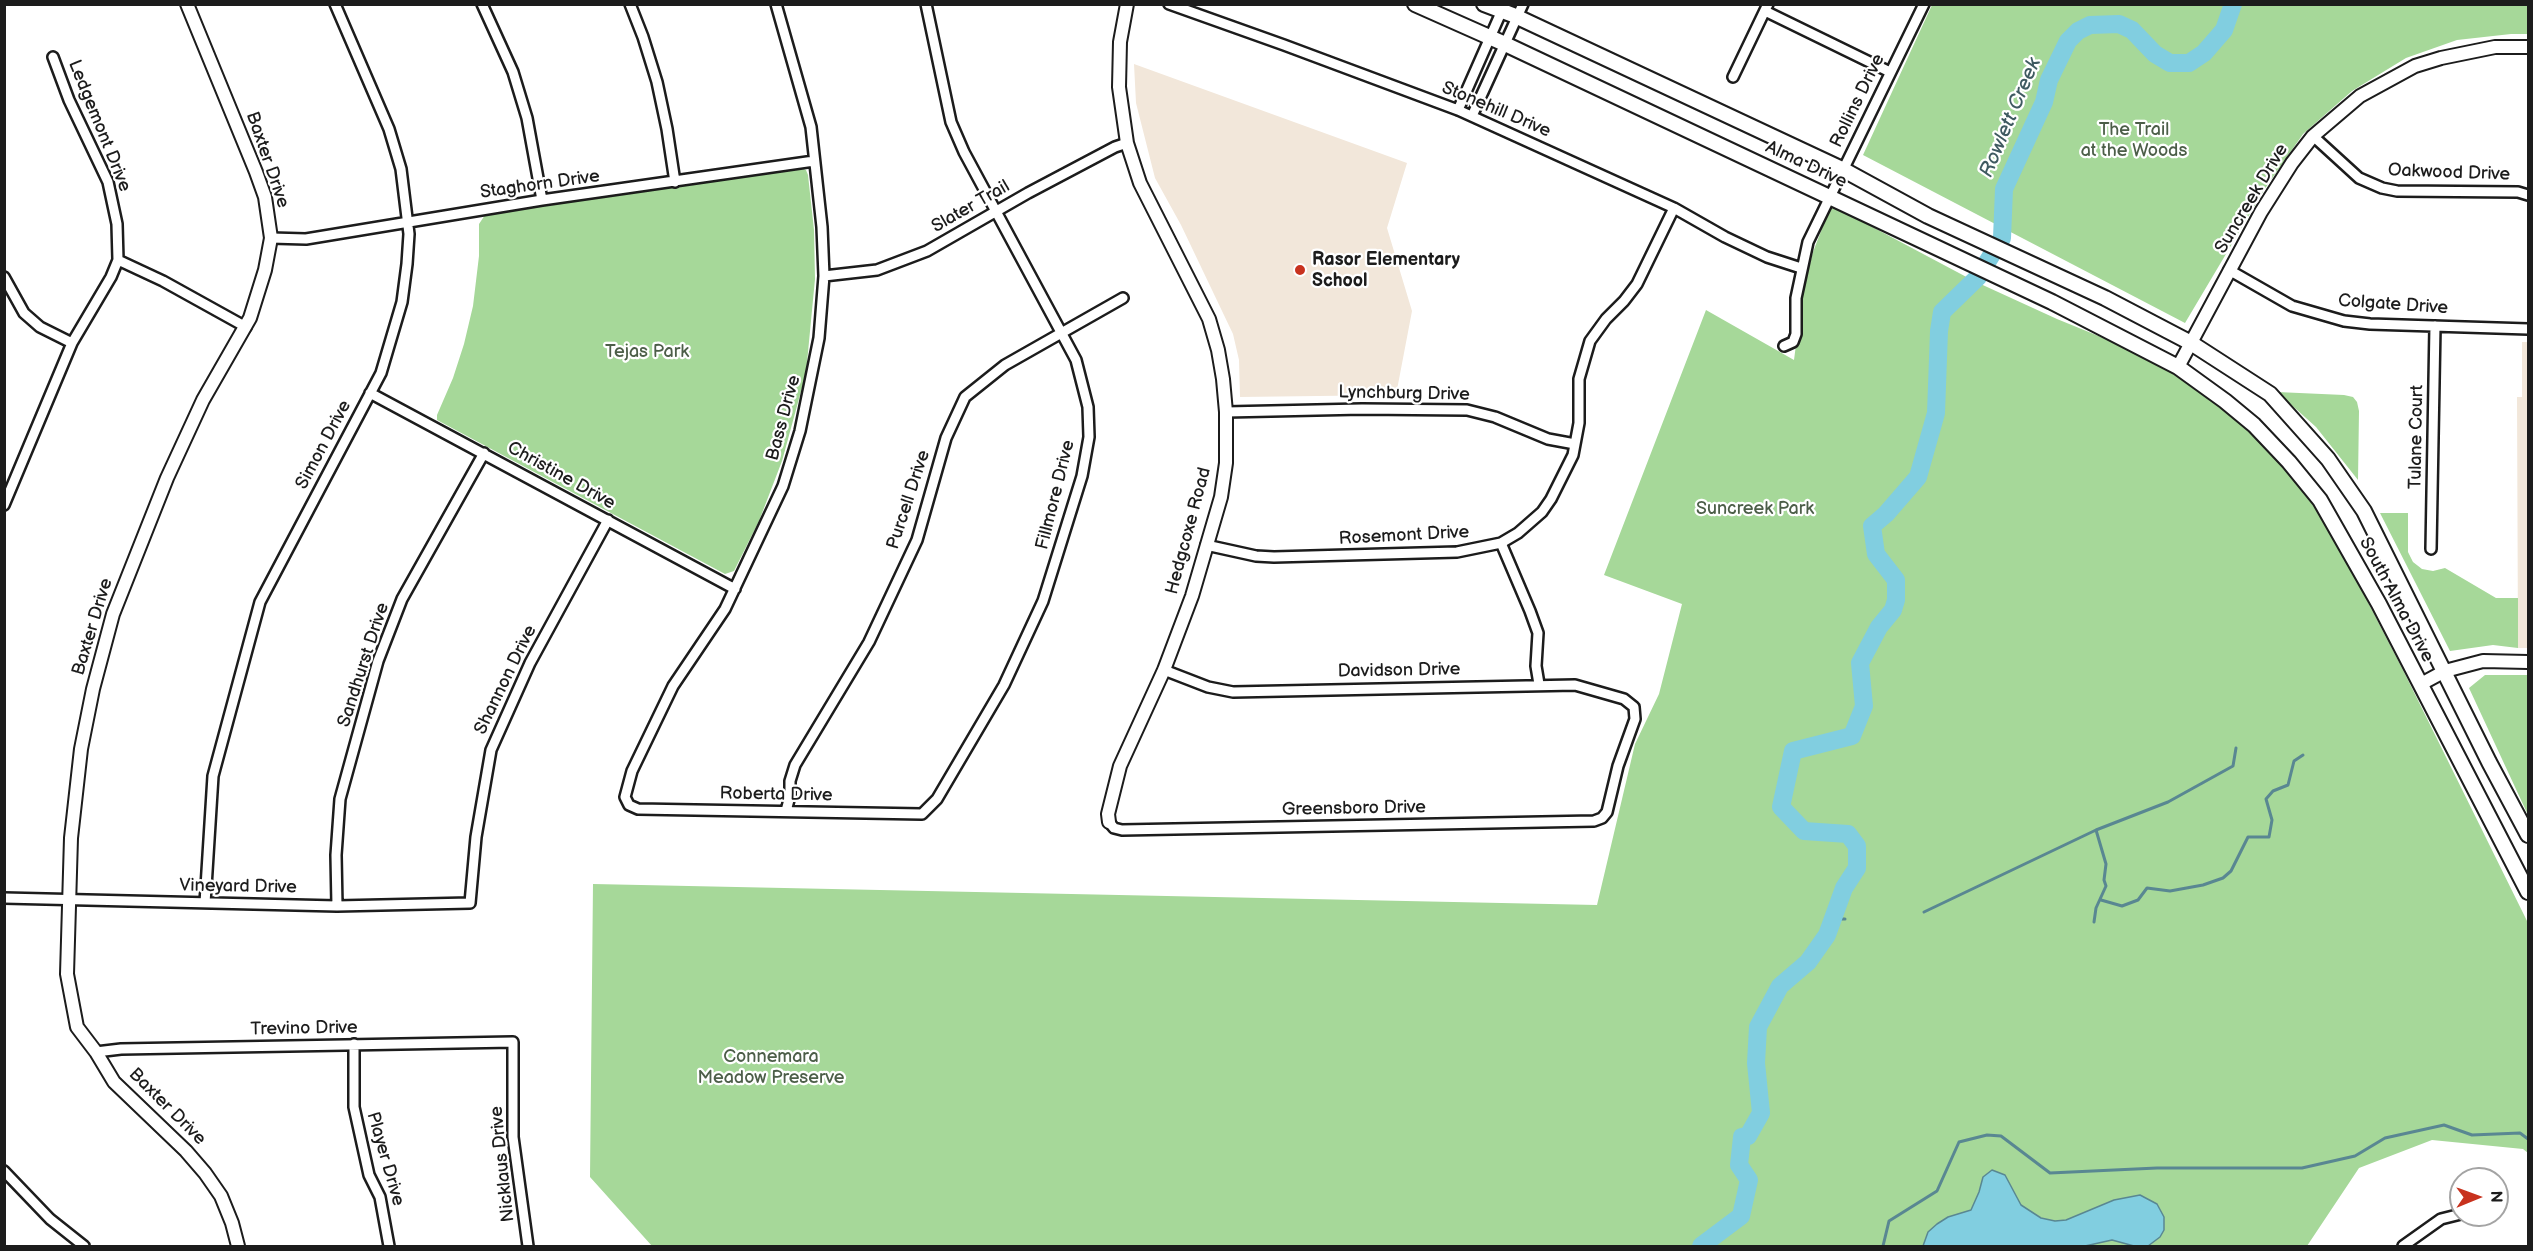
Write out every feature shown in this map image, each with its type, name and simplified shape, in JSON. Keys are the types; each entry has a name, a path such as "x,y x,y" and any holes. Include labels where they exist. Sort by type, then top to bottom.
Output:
{"main road":[{"name":"Alma Drive","path":"1415,4 1505,44 2052,302 2178,367"},
{"name":"Alma Drive","path":"1484,4 1520,11 1842,169 1928,216 2105,298 2191,343"},
{"name":"South Alma Drive","path":"2191,343 2270,394 2328,459 2364,511 2489,762 2529,835"},
{"name":"South Alma Drive","path":"2178,367 2254,425 2289,462 2320,500 2421,684 2529,892"}],"street":[{"name":"Baxter Drive","path":"187,4 256,172 267,205 271,238 265,270 246,327 203,400 167,478 113,614 93,689 81,748 71,838 68,974 77,1027 96,1052 114,1082 186,1151 205,1173 221,1196 238,1246"},
{"name":"Simon Drive","path":"205,903 213,776 260,602 381,373 402,302 408,254 408,221 401,170 390,129 335,4"},
{"path":"482,4 516,81 529,129 542,200"},
{"path":"630,4 657,82 675,182"},
{"name":"Bass Drive","path":"629,806 625,793 632,771 659,712 673,686 725,609 783,486 800,431 821,330 824,276 822,227 811,127 776,4"},
{"name":"Fillmore Drive","path":"922,814 943,789 1015,665 1043,601 1065,538 1082,476 1089,437 1088,407 1076,360 964,152 951,122 926,4"},
{"name":"Hedgcoxe Road","path":"1109,822 1108,814 1120,766 1164,670 1192,596 1221,496 1226,463 1226,412 1218,350 1209,319 1140,183 1127,143 1119,87 1120,42 1127,4"},
{"name":"Stonehill Drive","path":"1169,4 1458,110 1674,208 1767,257 1801,268"},
{"name":"Rollins Drive","path":"1784,346 1793,342 1796,334 1796,298 1808,242 1924,4"},
{"path":"1458,110 1503,8"},
{"path":"1732,77 1766,8 1890,72"},
{"path":"1472,116 1520,11"},
{"name":"Suncreek Drive","path":"2178,367 2277,185 2313,136 2360,96 2415,66 2495,47 2529,47"},
{"name":"Ledgemont Drive","path":"4,505 72,343 111,277 118,260 117,224 108,182 69,100 54,57"},
{"name":"Oakwood Drive","path":"2313,136 2359,178 2382,189 2518,192 2529,195"},
{"name":"Slater Trail","path":"824,276 877,270 903,262 1115,147 1127,143"},
{"name":"Staghorn Drive","path":"271,238 306,238 542,200 814,161"},
{"name":"Rosemont Drive","path":"1206,545 1256,556 1274,557 1457,552 1501,543 1518,533 1542,512 1567,470 1579,423 1579,379 1585,354 1598,328 1636,284 1674,208"},
{"path":"118,260 163,280 246,327"},
{"name":"Colgate Drive","path":"2229,270 2292,306 2311,313 2370,324 2529,329"},
{"path":"4,277 24,313 40,327 72,343"},
{"name":"Purcell Drive","path":"786,811 790,796 790,781 795,765 868,642 917,540 946,438 965,397 1005,364 1123,298"},
{"name":"Tulane Court","path":"2431,549 2435,326"},
{"name":"Christine Drive","path":"370,393 735,589"},
{"name":"Lynchburg Drive","path":"1226,412 1362,409 1467,410 1495,417 1548,439 1575,444"},
{"name":"Sandhurst Drive","path":"337,906 336,855 340,799 378,661 402,599 484,453"},
{"name":"Shannon Drive","path":"470,903 476,837 491,750 530,663 608,520"},
{"path":"1501,543 1538,633 1539,684"},
{"path":"2421,684 2445,671 2483,661 2529,662"},
{"name":"Davidson Drive","path":"1164,670 1208,687 1233,692 1539,684 1591,688 1624,699 1634,707 1635,719 1618,766 1607,812 1602,818"},
{"name":"Roberta Drive","path":"629,806 638,809 922,814"},
{"name":"Greensboro Drive","path":"1109,822 1114,828 1122,830 1594,821 1602,818"},
{"name":"Vineyard Drive","path":"4,898 337,906 470,903"},
{"name":"Trevino Drive","path":"96,1052 121,1049 513,1042"},
{"name":"Nicklaus Drive","path":"513,1042 513,1137 528,1246"},
{"name":"Player Drive","path":"354,1044 354,1107 369,1175 380,1197 389,1246"},
{"path":"4,1171 50,1219 84,1246"},
{"path":"2403,1246 2441,1219 2449,1217"}],"shaded area":[{"name":"Rasor Elementary School","path":"1134,64 1407,163 1387,228 1412,311 1396,395 1240,397 1239,360 1233,334 1181,225 1155,178 1136,103"},
{"path":"2522,342 2528,342 2528,648 2518,648 2517,397 2522,397"}],"green space":[{"name":"The Trail at the Woods","path":"1932,5 2528,5 2528,34 2457,40 2406,58 2352,91 2303,134 2264,190 2185,323 1863,155"},
{"name":"Tejas Park","path":"799,167 806,170 808,175 814,230 815,279 806,373 782,461 759,521 734,571 725,574 437,420 464,344 473,306 479,256 479,224 485,215"},
{"path":"1831,205 1974,281 2057,319 2145,355 2203,389 2280,456 2330,529 2403,670 2528,923 2528,1153 2523,1149 2432,1140 2359,1168 2307,1246 652,1246 590,1177 593,884 1597,905 1635,744 1659,694 1682,604 1604,575 1706,310 1794,360 1803,291 1813,252"},
{"path":"2277,392 2353,397 2359,411 2358,480 2316,427"},
{"path":"2380,513 2408,513 2408,552 2413,562 2422,569 2433,571 2445,568 2496,598 2518,598 2518,648 2493,645 2450,651"},
{"path":"2485,675 2528,675 2528,815 2469,688"}],"water":[{"path":"1992,1170 2005,1175 2021,1205 2041,1218 2055,1221 2066,1220 2114,1200 2140,1195 2157,1204 2164,1217 2164,1230 2160,1237 2148,1246 2134,1246 2112,1240 2085,1246 1923,1246 1928,1232 1937,1224 1948,1217 1971,1210 1983,1177"}],"waterway":[{"name":"Rowlett Creek","path":"1701,1246 1741,1216 1749,1180 1739,1165 1742,1137 1748,1136 1761,1113 1756,1063 1758,1027 1780,986 1808,962 1827,935 1844,888 1857,868 1857,846 1848,834 1804,831 1781,807 1793,751 1852,736 1864,706 1860,663 1879,627 1893,610 1896,600 1896,580 1876,554 1872,526 1886,514 1918,477 1936,413 1939,331 1942,312 1978,277 2002,238 2004,189 2044,102 2049,80 2068,41 2078,31 2090,25 2119,24 2132,30 2155,54 2170,63 2189,63 2204,53 2224,30 2233,4"},
{"path":"1924,912 2096,830 2168,802 2233,766 2236,748"},
{"path":"2101,900 2122,906 2138,900 2147,888 2170,891 2203,885 2223,878 2231,871 2248,837 2269,837 2272,820 2266,799 2273,791 2288,785 2294,761 2303,755"},
{"path":"2094,922 2096,908 2106,886 2104,880 2106,864 2096,830"},
{"path":"1832,919 1845,919"},
{"path":"1883,1246 1889,1221 1937,1191 1959,1142 1987,1135 2001,1136 2050,1173 2157,1168 2302,1168 2355,1156 2385,1138 2444,1125 2472,1135 2520,1133 2528,1139"}],"place":[{"name":"Rasor Elementary School","path":"1300,270"}],"park label":[{"name":"Suncreek Park","path":"1755,509"},
{"name":"Connemara Meadow Preserve","path":"771,1067"}]}
